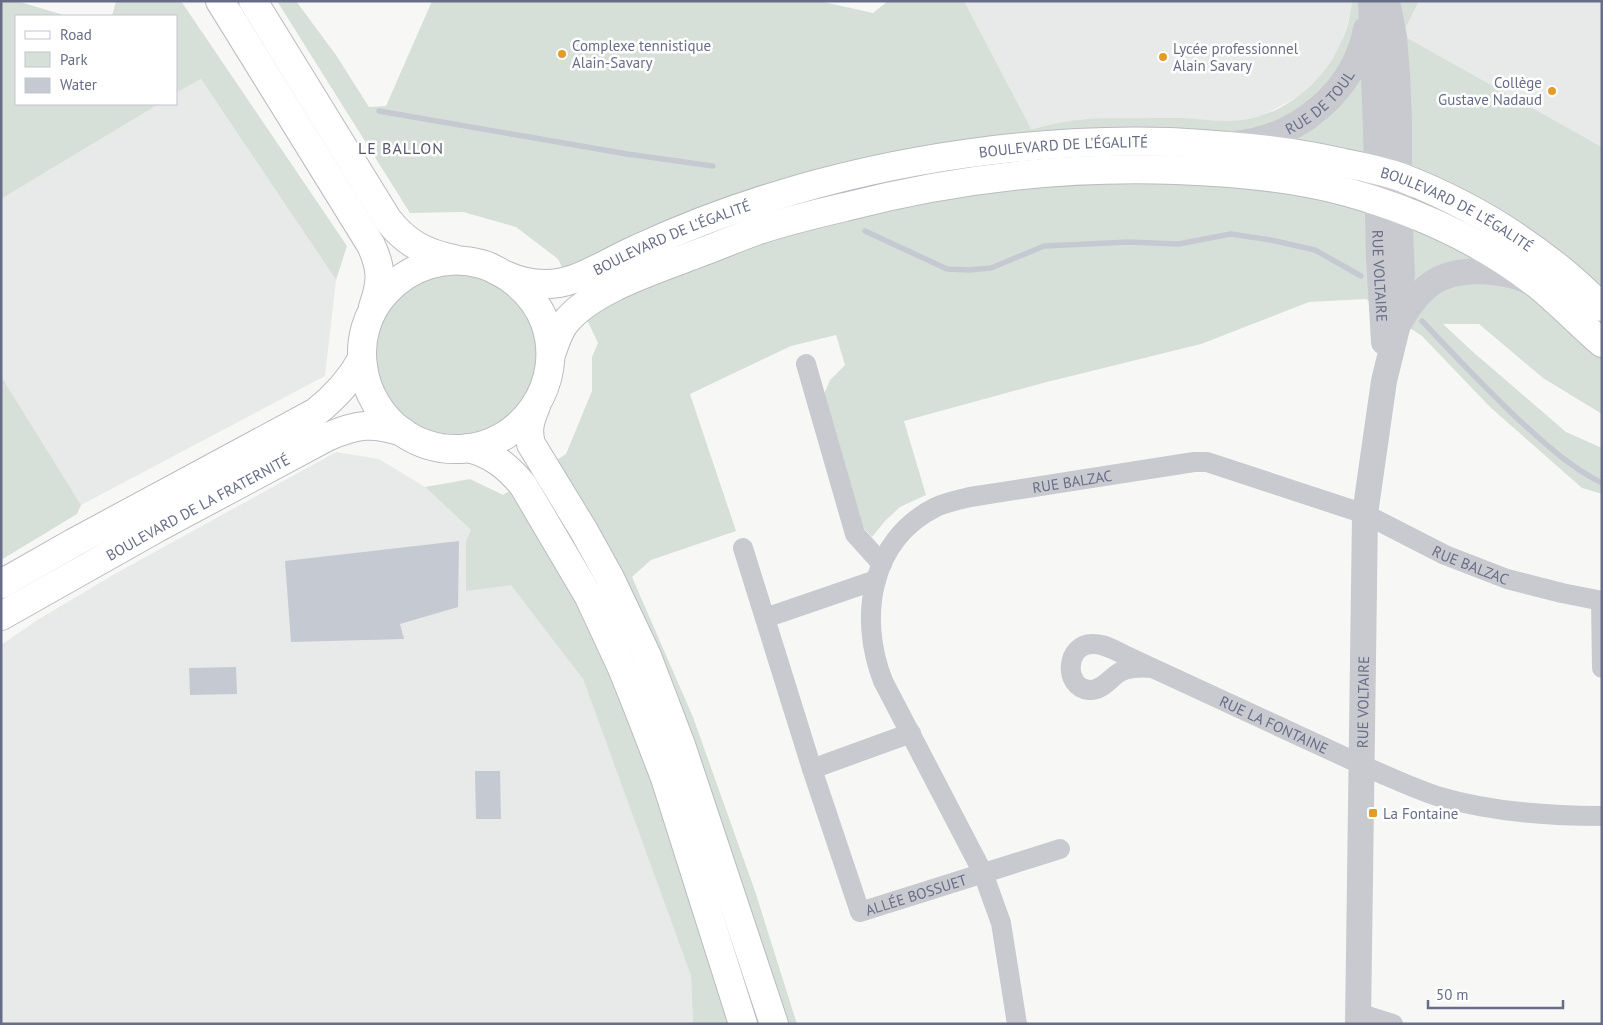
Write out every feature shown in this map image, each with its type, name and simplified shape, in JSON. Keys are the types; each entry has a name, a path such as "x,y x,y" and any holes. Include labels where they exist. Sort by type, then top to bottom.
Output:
{"main road":[{"path":"220,1 371,245 376,256 380,275 380,284 371,313"},
{"path":"253,1 388,220 404,238 429,252 462,261"},
{"name":"BOULEVARD DE L'ÉGALITÉ","path":"507,276 542,284 570,280 672,233 766,199 810,186 914,162 998,150 1081,144 1170,142 1285,152 1388,173 1452,200 1517,238 1559,268 1602,307"},
{"name":"BOULEVARD DE L'ÉGALITÉ","path":"551,354 545,324 539,310 520,285 493,268 478,263 462,261 446,261 431,264 409,273 390,287 371,313 362,343 364,374 368,387 382,413 391,423 414,439 440,448 468,448 494,441 506,435 522,422 536,406 547,381 551,354 565,323 586,304 601,294 623,284 756,231 912,191 987,179 1110,168 1200,171 1273,178 1325,187 1424,218 1482,248 1538,286 1602,343"},
{"name":"BOULEVARD DE LA FRATERNITÉ","path":"1,584 73,542 316,412 344,387 362,359"},
{"path":"536,406 528,425 530,444 579,523 610,578 647,656 681,744 774,1024"},
{"name":"BOULEVARD DE LA FRATERNITÉ","path":"1,616 140,537 327,437 343,430 373,425 385,426 402,432"},
{"path":"468,448 495,458 512,472 523,485 593,606 622,668 652,743 743,1024"}],"street":[{"name":"RUE DE TOUL","path":"1214,145 1240,143 1277,134 1308,117 1327,101 1346,80 1356,63 1363,44 1370,1"},
{"name":"RUE DE TOUL","path":"1370,1 1374,64 1388,173"},
{"path":"1387,1 1394,37 1399,120 1388,173"},
{"name":"RUE VOLTAIRE","path":"1384,380 1384,327 1380,274 1388,206 1388,173"},
{"name":"RUE VOLTAIRE","path":"1358,1018 1365,514 1384,380 1398,324 1402,274 1388,206"},
{"path":"1398,324 1421,292 1443,277 1459,273 1491,272 1512,275 1538,286"},
{"path":"765,618 879,572 856,534 806,364"},
{"name":"RUE BALZAC","path":"1017,1024 1001,923 983,873 883,681 873,652 870,611 879,572 888,550 909,526 921,516 937,507 970,497 1194,462 1207,462 1365,514 1412,540 1475,568 1534,586 1601,601"},
{"name":"ALLÉE BOSSUET","path":"743,548 812,769 860,912 1060,849"},
{"path":"1601,601 1602,668"},
{"name":"RUE LA FONTAINE","path":"1152,668 1425,792 1480,807 1538,814 1602,816"},
{"path":"812,769 911,733"},
{"path":"1358,1018 1393,1024"}],"shaded area":[{"name":"Lycée professionnel Alain Savary","path":"964,1 1352,1 1351,12 1340,47 1321,75 1301,95 1264,115 1223,122 1079,120 1030,129"},
{"name":"Collège Gustave Nadaud","path":"1419,1 1602,1 1602,147 1402,35"},
{"path":"201,79 336,280 325,376 81,505 1,376 1,199 157,105 178,105 178,92"},
{"path":"336,452 379,459 425,487 471,530 583,679 691,976 693,1024 1,1024 1,645 39,619 113,575"}],"green space":[{"path":"1,1 17,1 64,15 15,15 15,105 157,105 1,199"},
{"path":"116,1 181,1 347,246 336,280 201,79 178,92 178,15 112,15"},
{"path":"277,1 296,1 336,55 369,107 386,106 432,1 819,1 873,13 888,1 964,1 1031,129 1067,121 1088,119 1182,118 1227,121 1263,115 1283,106 1301,94 1317,79 1341,43 1352,1 1419,1 1402,35 1602,147 1602,414 1543,378 1479,324 1443,324 1566,432 1602,448 1602,494 1582,488 1490,407 1422,336 1366,299 1309,302 1201,344 1043,383 904,421 926,495 900,507 872,537 861,525 824,394 830,380 845,365 836,335 791,346 690,394 736,531 651,560 632,577 693,717 755,891 797,1024 693,1024 691,976 583,679 511,585 466,591 466,541 471,530 425,487 470,479 503,495 566,454 592,391 592,357 598,343 558,259 516,227 463,212 410,213"},
{"path":"456,273 480,277 501,287 514,297 524,310 534,331 538,355 534,379 524,400 514,413 501,423 480,433 456,437 432,433 411,423 398,413 388,400 378,379 374,355 378,331 388,310 398,297 411,287 432,277"},
{"path":"1,376 81,505 77,514 1,560"}],"water":[{"path":"459,541 458,607 400,624 404,639 291,642 285,561"},
{"path":"236,667 237,694 190,695 189,668"},
{"path":"475,771 500,771 501,819 476,819"}],"waterway":[{"path":"379,111 627,154 713,166"},
{"path":"865,231 947,269 991,268 1044,246 1130,242 1178,244 1231,234 1271,240 1315,250 1361,276"},
{"path":"1422,321 1494,396 1538,438 1590,477 1602,483"}],"place":[{"name":"Complexe tennistique Alain-Savary","path":"562,54"},
{"name":"Lycée professionnel Alain Savary","path":"1163,57"},
{"name":"Collège Gustave Nadaud","path":"1552,91"},
{"name":"La Fontaine","path":"1373,813"}],"district":[{"name":"LE BALLON","path":"401,148"}]}
